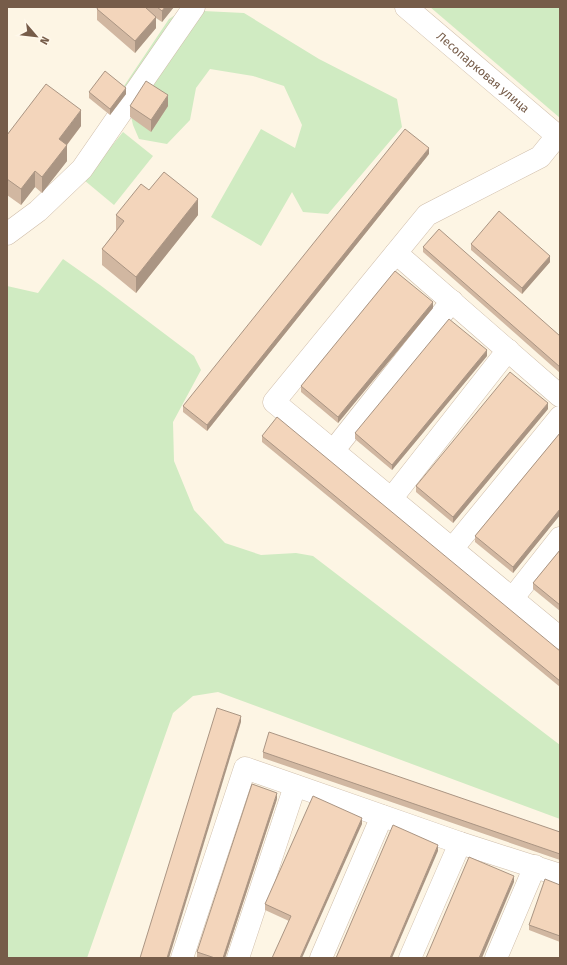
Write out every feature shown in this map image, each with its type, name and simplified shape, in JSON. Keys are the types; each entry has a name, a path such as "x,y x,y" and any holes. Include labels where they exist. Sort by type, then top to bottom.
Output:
{"street":[{"path":"7,234 38,211 82,169 194,7"},
{"name":"Лесопарковая улица","path":"406,7 559,137"},
{"path":"559,137 540,157 427,215 274,402 560,638"},
{"path":"396,253 560,396"},
{"path":"333,451 452,301"},
{"path":"391,499 508,350"},
{"path":"452,549 560,417"},
{"path":"512,599 560,538"},
{"path":"182,958 245,768 460,843 560,875"},
{"path":"238,958 295,786"},
{"path":"321,958 382,816"},
{"path":"410,958 460,843"},
{"path":"496,958 535,866"}],"green space":[{"path":"430,7 560,7 560,118"},
{"path":"183,10 244,13 319,59 397,99 402,127 328,214 303,212 292,192 261,246 211,217 261,129 295,148 302,125 284,86 253,76 210,69 196,88 190,120 167,144 139,139 133,125 124,86 169,19"},
{"path":"123,132 153,156 114,205 84,180"},
{"path":"63,259 194,356 201,370 173,422 174,461 194,510 225,543 261,555 296,553 313,556 560,745 560,819 218,692 193,696 173,713 87,958 7,958 7,286 38,293"}],"building":[{"path":"98,7 145,7 156,17 135,41 97,9"},
{"path":"157,7 165,7 162,11"},
{"path":"105,71 126,88 110,109 89,92"},
{"path":"146,81 168,95 151,120 130,106"},
{"path":"46,84 81,110 59,139 67,145 42,177 35,171 21,189 7,179 7,135"},
{"path":"405,129 429,148 207,425 183,406"},
{"path":"164,172 198,199 136,277 102,249 124,221 116,215 141,184 149,190"},
{"path":"499,211 550,256 522,288 471,244"},
{"path":"439,229 560,336 560,367 423,247"},
{"path":"395,271 433,302 338,417 301,386"},
{"path":"449,319 487,350 392,465 355,433"},
{"path":"510,372 548,403 453,517 416,486"},
{"path":"277,417 560,651 560,681 262,436"},
{"path":"560,433 560,509 513,567 475,536"},
{"path":"560,550 560,605 533,583"},
{"path":"217,708 241,716 167,958 140,958"},
{"path":"269,732 560,832 560,854 263,752"},
{"path":"252,784 277,793 223,958 215,958 197,952"},
{"path":"313,796 362,818 300,958 272,958 291,916 265,904"},
{"path":"393,825 438,845 390,958 336,958"},
{"path":"469,857 514,876 479,958 426,958"},
{"path":"545,879 560,885 560,936 529,925"}]}
